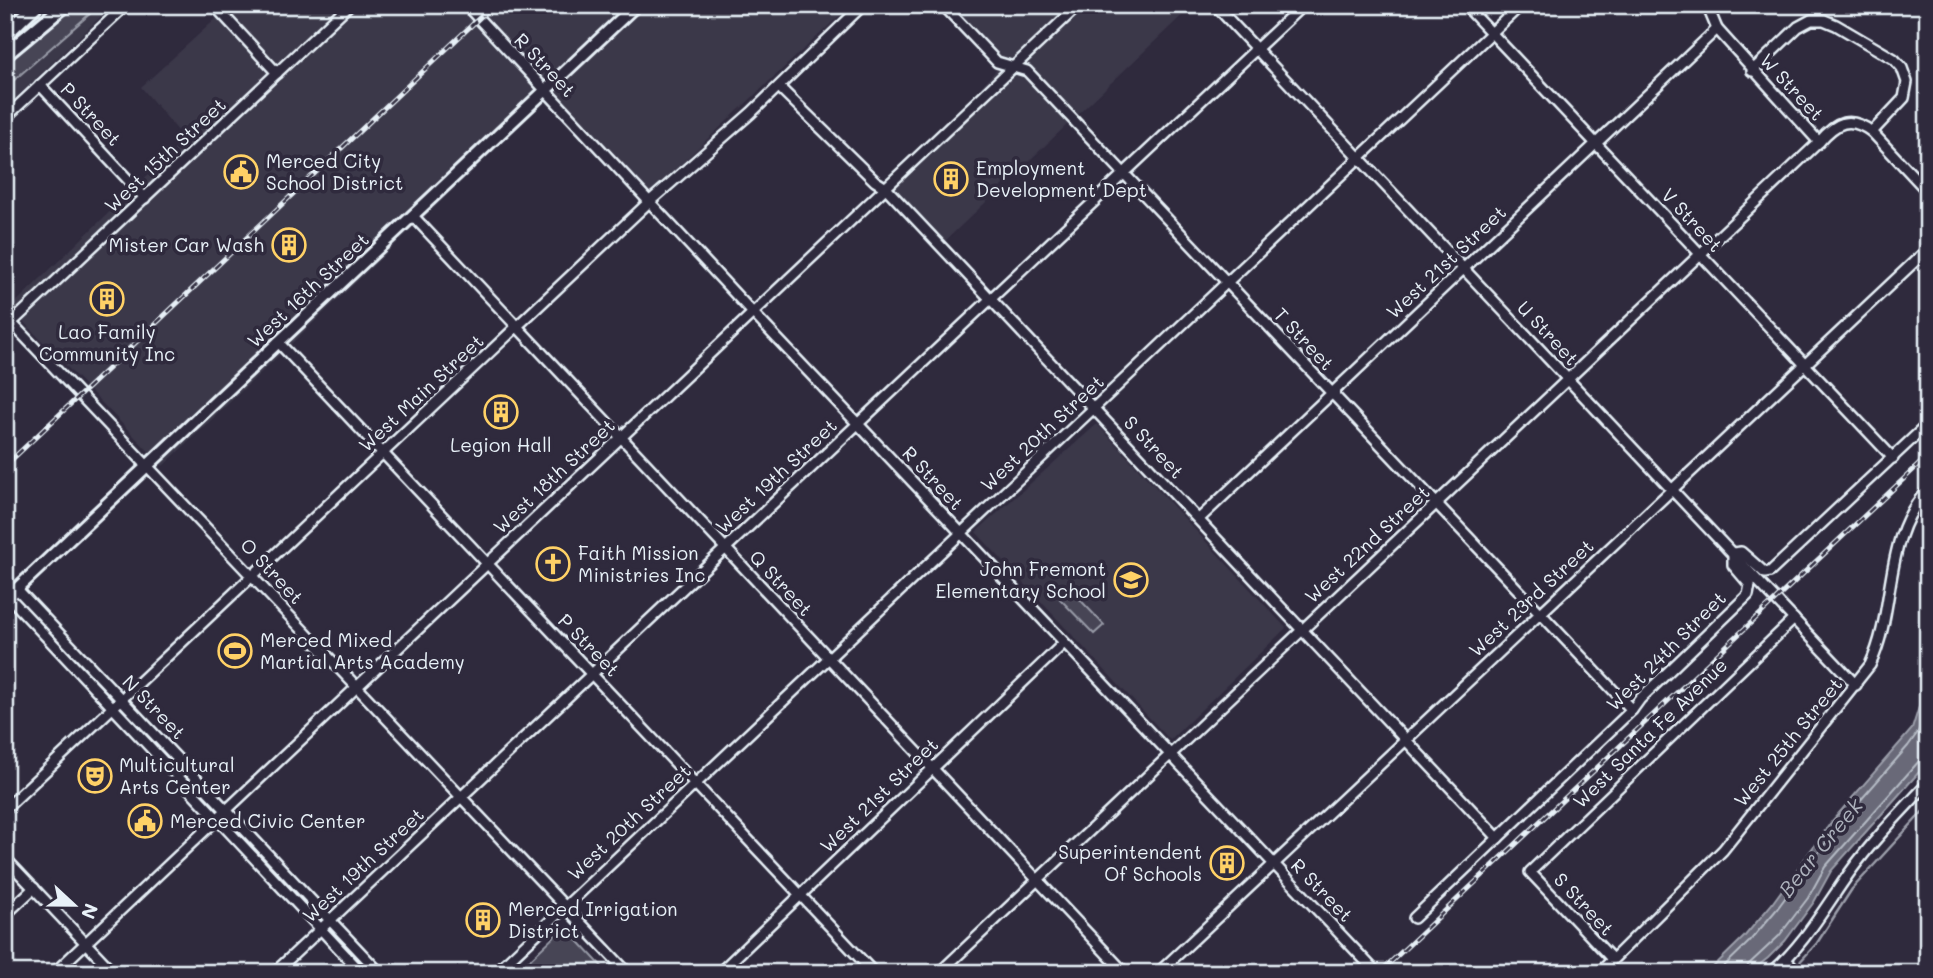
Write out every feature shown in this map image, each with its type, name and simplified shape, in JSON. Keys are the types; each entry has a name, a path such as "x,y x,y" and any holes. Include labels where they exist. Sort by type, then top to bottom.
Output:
{"highway":[{"path":"5,35 36,5"},
{"path":"5,55 65,5"}],"main road":[{"name":"West 16th Street","path":"10,595 636,5"}],"street":[{"path":"5,118 126,5"},
{"path":"214,5 277,73"},
{"name":"West 15th Street","path":"7,323 145,198 349,5"},
{"name":"R Street","path":"467,5 753,313 1377,973"},
{"name":"West Main Street","path":"5,809 649,202 779,87 863,5"},
{"name":"T Street","path":"943,5 997,62 1027,71 1632,710"},
{"name":"West 18th Street","path":"54,973 1079,5"},
{"name":"U Street","path":"1215,5 1856,684"},
{"name":"West 19th Street","path":"274,973 1303,5"},
{"name":"V Street","path":"1465,5 1893,458"},
{"name":"West 20th Street","path":"495,973 1521,5"},
{"name":"W Street","path":"1707,5 1717,29 1752,71 1819,142 1843,122 1862,124 1872,132"},
{"path":"1752,71 1798,27 1811,20 1824,20 1836,25 1894,59 1902,68 1907,82 1904,98 1872,132 1928,192"},
{"name":"West 21st Street","path":"1199,519 1717,29"},
{"name":"P Street","path":"40,85 145,198"},
{"name":"S Street","path":"779,87 875,181 887,188 1498,838"},
{"name":"West 22nd Street","path":"939,973 1819,142"},
{"name":"Q Street","path":"413,216 1125,973"},
{"name":"West 23rd Street","path":"1158,973 1928,249"},
{"name":"O Street","path":"7,323 147,465 628,973"},
{"name":"P Street","path":"278,342 874,973"},
{"path":"1733,553 1741,552 1761,571 1770,572 1928,424"},
{"name":"West 25th Street","path":"1599,973 1723,850 1870,665 1878,648 1899,539 1906,518 1916,502 1928,491"},
{"name":"West 24th Street","path":"1414,918 1748,595 1750,585 1733,565 1733,553"},
{"name":"N Street","path":"10,595 122,699 380,973"},
{"name":"N Street","path":"10,595 362,973"},
{"name":"West Santa Fe Avenue","path":"1530,872 1794,619"},
{"name":"West 21st Street","path":"719,973 1064,643"},
{"path":"1771,973 1793,968 1868,848 1928,783"},
{"path":"5,858 114,973"},
{"name":"S Street","path":"1530,872 1612,960"},
{"path":"5,915 34,888"}],"shaded area":[{"path":"75,5 100,5 5,88 5,62"},
{"path":"100,5 113,5 5,108 5,88"},
{"path":"231,5 851,5 649,194 545,102 163,466 10,308 185,139 141,87"},
{"path":"935,5 1193,5 945,241 894,187 996,70"},
{"name":"John Fremont Elementary School","path":"1097,424 1286,628 1170,740 976,532"},
{"path":"1070,589 1104,625 1094,634 1060,599"},
{"path":"563,928 567,929 608,973 516,973"}],"water":[{"name":"Bear Creek","path":"1928,679 1928,762 1831,871 1814,902 1785,941 1768,958 1749,973 1707,973 1744,937 1771,905 1832,821 1912,729"}],"waterway":[{"path":"1797,965 1817,943 1852,889 1928,806"}],"railway":[{"path":"5,466 493,5"},
{"path":"1379,973 1928,456"}],"place":[{"name":"Merced City School District","path":"241,172"},
{"name":"Employment Development Dept","path":"951,179"},
{"name":"Mister Car Wash","path":"289,245"},
{"name":"Lao Family Community Inc","path":"107,299"},
{"name":"Legion Hall","path":"501,412"},
{"name":"Faith Mission Ministries Inc","path":"553,564"},
{"name":"John Fremont Elementary School","path":"1131,580"},
{"name":"Merced Mixed Martial Arts Academy","path":"235,651"},
{"name":"Multicultural Arts Center","path":"95,776"},
{"name":"Merced Civic Center","path":"145,821"},
{"name":"Superintendent Of Schools","path":"1227,863"},
{"name":"Merced Irrigation District","path":"483,920"}]}
